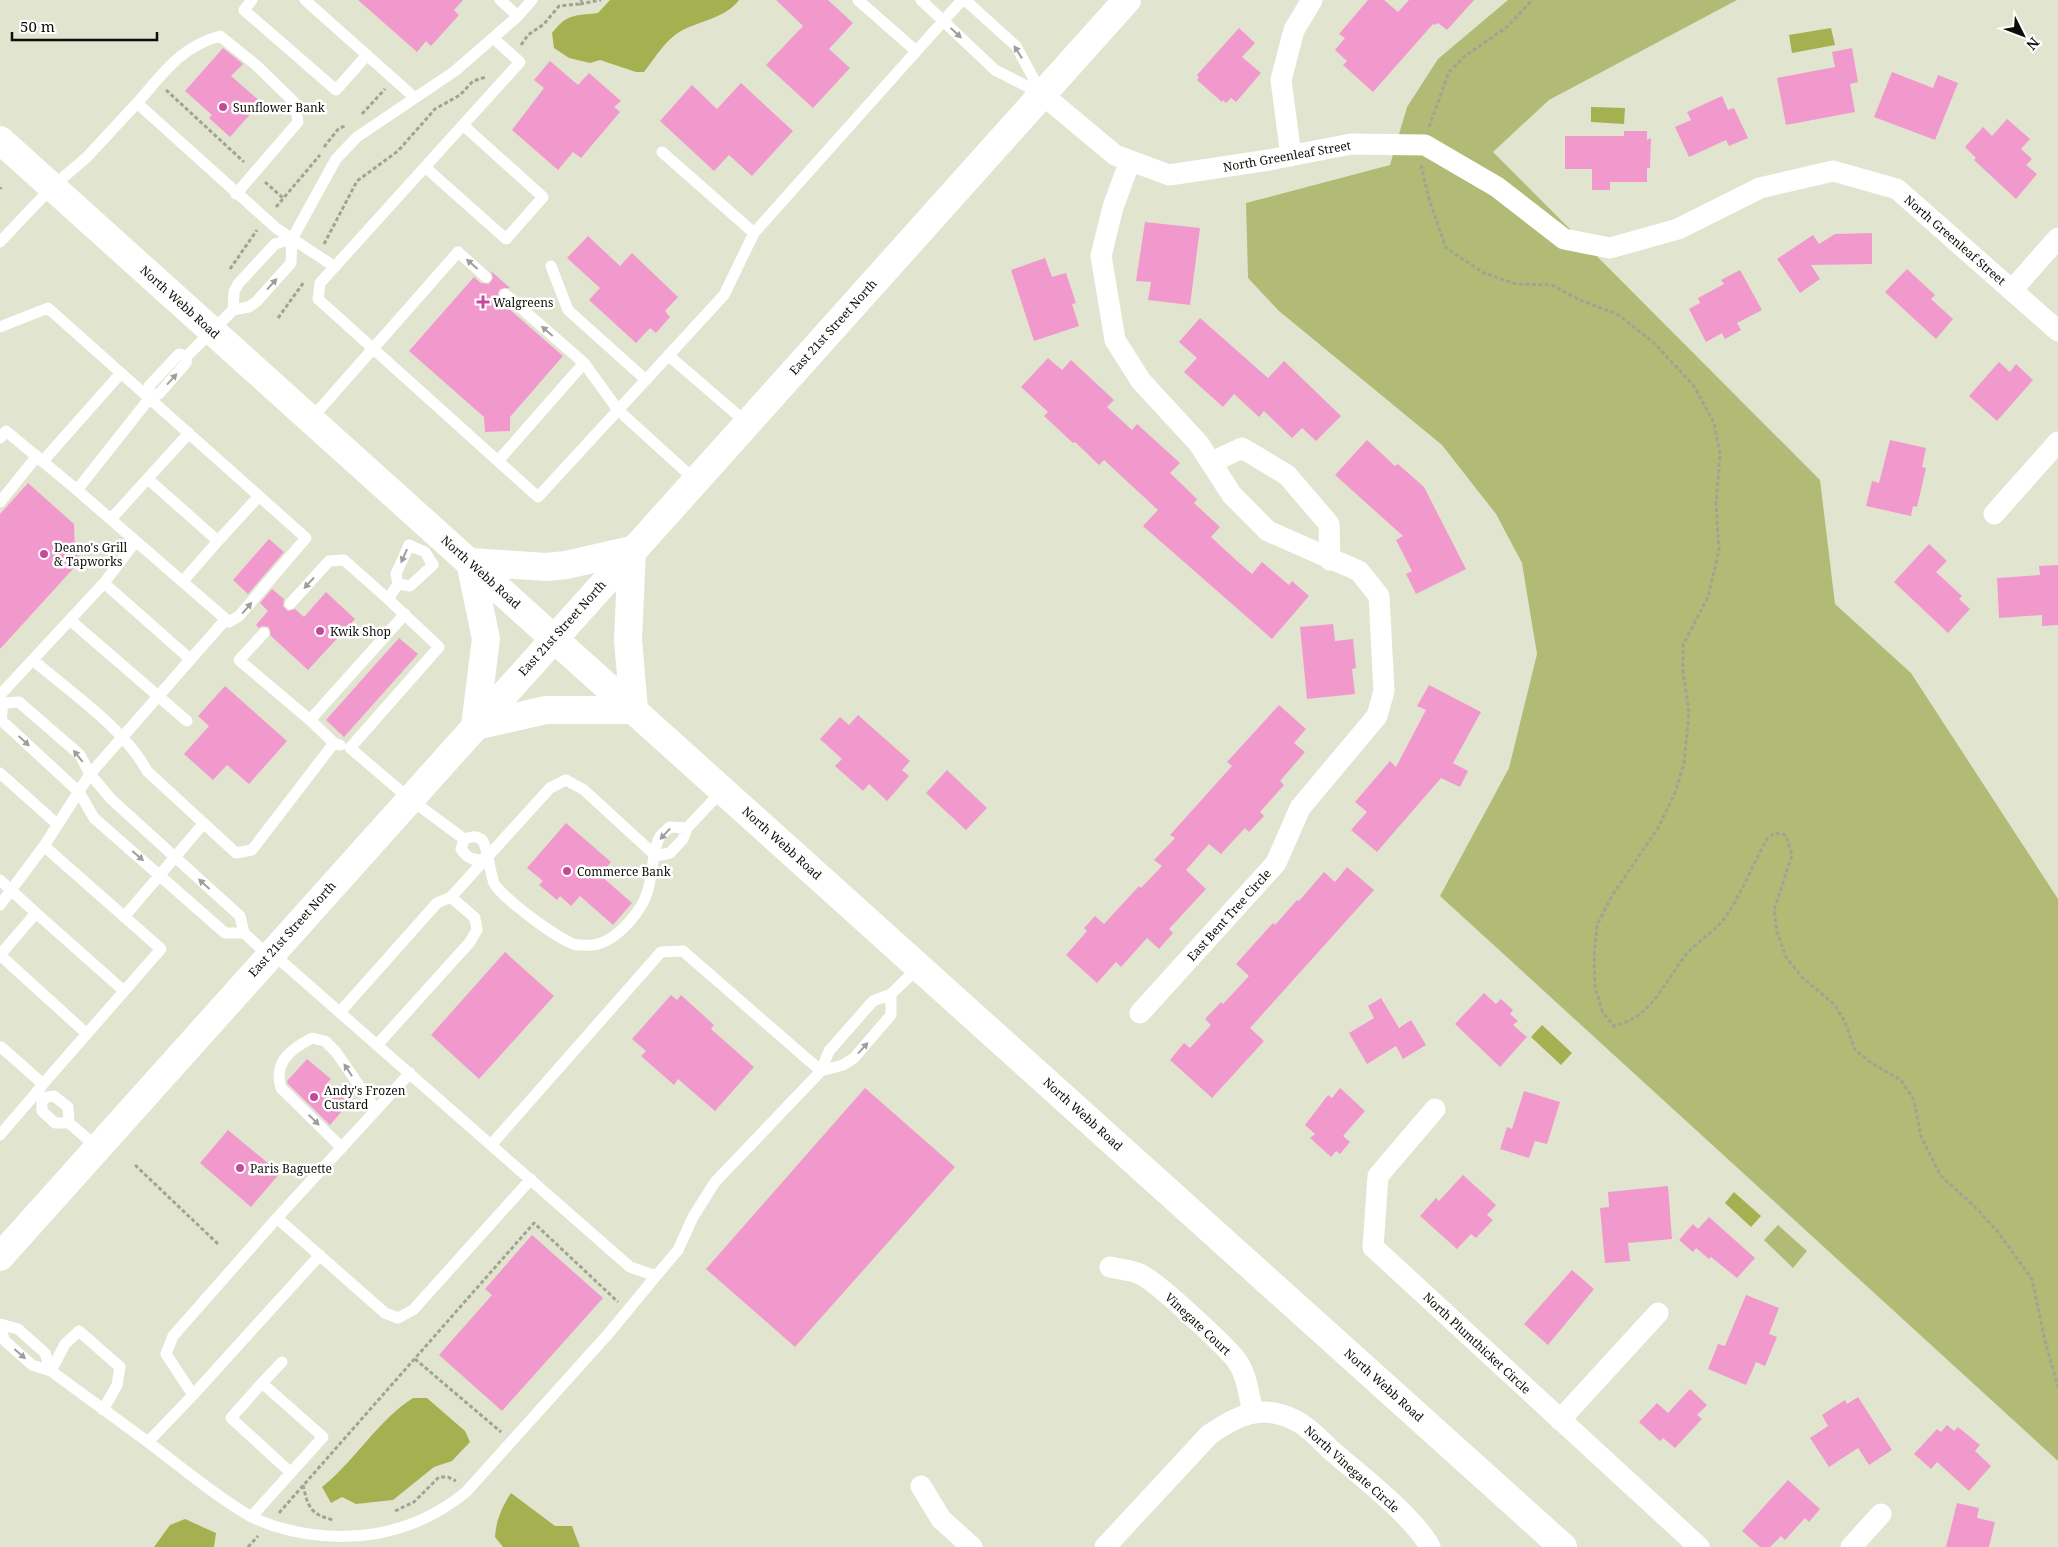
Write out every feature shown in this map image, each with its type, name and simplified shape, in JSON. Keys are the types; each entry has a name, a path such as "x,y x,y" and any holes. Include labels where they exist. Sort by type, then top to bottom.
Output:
{"main road":[{"name":"East 21st Street North","path":"0,1257 474,726 1127,0"},
{"name":"North Webb Road","path":"0,140 311,420 433,544 470,562 1563,1547"},
{"path":"632,550 628,640 634,710 546,710 474,726 486,651 485,634 470,562 547,567 632,550"}],"street":[{"path":"1291,156 1281,80 1294,30 1312,0"},
{"name":"North Greenleaf Street","path":"1042,94 1115,156 1169,175 1291,156 1351,144 1425,145 1497,187 1564,239 1610,248 1678,229 1760,188 1833,171 1897,189 2058,330"},
{"name":"East Bent Tree Circle","path":"1130,161 1113,206 1101,256 1115,340 1141,381 1199,444 1232,495 1268,531 1330,560 1359,571 1379,596 1384,691 1377,716 1363,736 1300,808 1276,863 1140,1013"},
{"path":"2012,290 2058,238"},
{"path":"1994,514 2058,442"},
{"path":"1212,462 1242,448 1287,475 1329,524 1330,560"},
{"name":"North Plumthicket Circle","path":"1435,1109 1378,1176 1373,1247 1699,1547"},
{"name":"Vinegate Court","path":"1110,1267 1140,1274 1161,1289 1223,1346 1238,1362 1245,1378 1253,1413"},
{"path":"1560,1420 1658,1313"},
{"name":"North Vinegate Circle","path":"1105,1547 1208,1434 1228,1422 1253,1413 1266,1412 1282,1415 1300,1423 1367,1480 1420,1532 1430,1547"},
{"path":"921,1486 941,1519 972,1547"},
{"path":"1851,1547 1882,1514"}],"lane":[{"path":"252,0 244,10 336,90 367,55"},
{"path":"304,0 415,98"},
{"path":"500,0 518,16"},
{"path":"77,490 150,397 159,394 186,363 187,356 233,310 249,307 256,302 291,263 292,239 336,159 357,137 455,71 518,16 532,0"},
{"path":"858,0 916,51"},
{"path":"920,0 995,70 1042,94"},
{"path":"493,38 520,62 320,283 318,299 371,349 538,497 724,295 754,233 943,20 964,0 1016,46 1042,94"},
{"path":"0,242 52,187 76,168 185,50 200,42 220,36 256,65 295,103 298,122 236,194"},
{"path":"136,103 266,220 335,267"},
{"path":"426,167 506,239 543,197 463,125"},
{"path":"662,152 754,233"},
{"path":"233,310 234,292 238,284 274,244 292,239"},
{"path":"311,420 371,349 458,252 486,277"},
{"path":"551,266 568,310 646,380"},
{"path":"505,294 584,363 618,410 696,480"},
{"path":"0,327 48,308 306,538 239,616 229,622 112,519 6,431 0,438"},
{"path":"668,355 747,423"},
{"path":"498,461 584,363"},
{"path":"0,502 121,373"},
{"path":"112,519 189,433"},
{"path":"148,479 218,541"},
{"path":"183,581 259,496"},
{"path":"136,541 104,583 33,660 1,699 1,720 79,792 94,818 225,933 244,932"},
{"path":"388,599 398,584 396,574 409,545 433,544 433,566 410,586 398,584"},
{"path":"290,604 329,561 344,560 439,647 409,673 361,726 350,748"},
{"path":"104,583 190,659"},
{"path":"310,720 334,702 366,667 382,648 405,614"},
{"path":"0,905 44,846 90,774 226,618"},
{"path":"70,620 187,721"},
{"path":"264,633 239,660 310,720 334,743 350,748 410,799 464,839"},
{"path":"33,660 122,737 139,756 147,771 236,852 252,850 334,743"},
{"path":"1,699 19,702 80,755 90,774 111,800 240,916 244,932 340,1012 630,1266 656,1276"},
{"path":"0,773 57,824"},
{"path":"340,1012 437,903 451,897 550,788 566,780 584,790 656,856"},
{"path":"656,856 670,853 682,839 687,828 723,790"},
{"path":"124,917 204,823"},
{"path":"464,839 474,836 481,840 486,848 486,859 495,885 552,933 575,945 598,945 614,937 632,917 648,893 659,837 670,828 687,828"},
{"path":"464,839 461,849 466,855 475,860 486,859"},
{"path":"0,1135 40,1092 87,1034 161,949 44,846"},
{"path":"0,880 124,991"},
{"path":"377,1045 470,942 477,930 476,918 451,897"},
{"path":"36,912 0,956 87,1034"},
{"path":"491,1145 661,952 683,951 821,1071"},
{"path":"51,1371 45,1353 18,1329 0,1325 4,1340 32,1365 51,1371 200,1482 251,1516 291,1532 339,1540 374,1537 416,1524 444,1510 466,1492 609,1333 678,1250 693,1217 716,1182 821,1071 829,1051 873,1001 892,994 919,966"},
{"path":"821,1071 843,1065 854,1058 891,1014 892,994"},
{"path":"342,1148 282,1088 278,1078 280,1065 287,1054 312,1038 326,1041 336,1052 376,1110"},
{"path":"1,1047 40,1092 54,1096 68,1107 70,1123 98,1148"},
{"path":"193,1395 166,1354 173,1336 277,1218 410,1074"},
{"path":"40,1092 42,1111 55,1123 70,1123"},
{"path":"277,1218 384,1313 398,1318 413,1310 530,1180"},
{"path":"148,1442 320,1255"},
{"path":"51,1371 65,1344 80,1331 120,1367 117,1385 103,1410"},
{"path":"282,1362 231,1418 290,1472"},
{"path":"251,1516 323,1436 262,1383"}],"path":[{"path":"278,318 307,278 357,181 398,151 435,109 460,95 473,81 491,76 528,35 544,24 559,6 601,0"},
{"path":"1532,0 1507,27 1465,56 1449,72 1431,120 1421,163 1429,199 1446,248 1484,273 1516,284 1552,286 1580,300 1617,314 1653,342 1694,386 1714,423 1720,454 1716,504 1719,550 1708,597 1683,645 1683,672 1689,712 1684,763 1675,793 1658,828 1612,894 1597,925 1594,957 1595,987 1603,1013 1614,1026 1628,1023 1640,1015 1661,992 1686,954 1722,921 1737,898 1767,839 1774,833 1786,835 1792,854 1774,910 1777,932 1786,957 1802,977 1834,1005 1845,1022 1855,1050 1904,1084 1914,1100 1921,1137 1941,1176 1973,1205 1998,1232 2032,1279 2058,1388"},
{"path":"356,119 387,86"},
{"path":"165,89 283,198"},
{"path":"227,275 232,262 339,128 351,124"},
{"path":"135,1165 218,1244"},
{"path":"336,1520 314,1513 307,1503 303,1485 534,1223 618,1301 612,1309"},
{"path":"415,1359 502,1433"},
{"path":"497,1438 508,1425"},
{"path":"390,1513 414,1502 440,1478 448,1477 458,1482 464,1476"}],"shaded area":[{"path":"610,0 739,0 734,6 720,15 675,35 644,72 636,72 600,60 590,63 569,58 554,48 552,33 563,22 577,15 598,13"},
{"path":"1508,0 1737,0 1549,100 1493,152 1820,480 1835,604 1911,673 2058,899 2058,1461 1440,896 1509,768 1537,654 1522,563 1496,514 1442,445 1279,311 1248,278 1246,203 1390,165 1407,107 1438,59"},
{"path":"1831,28 1835,45 1792,53 1789,35"},
{"path":"1591,107 1625,108 1624,124 1591,122"},
{"path":"1542,1025 1572,1053 1561,1065 1531,1037"},
{"path":"1734,1192 1761,1216 1751,1227 1725,1203"},
{"path":"1778,1225 1807,1251 1793,1268 1764,1240"},
{"path":"413,1398 427,1398 465,1431 470,1442 452,1461 434,1467 393,1500 356,1504 342,1497 331,1503 322,1487 334,1477 388,1418"},
{"path":"511,1493 555,1526 572,1526 580,1547 503,1547 495,1537 500,1514"},
{"path":"185,1519 216,1533 214,1547 154,1547 170,1525"}],"building":[{"path":"358,0 463,0 454,10 459,15 431,46 426,41 417,52"},
{"path":"776,0 828,0 853,23 829,49 850,68 813,108 766,65 803,26"},
{"path":"1368,0 1384,0 1398,12 1409,0 1474,0 1447,30 1438,23 1433,24 1373,92 1343,65 1347,61 1335,50 1345,38 1339,34"},
{"path":"1239,28 1255,43 1242,57 1261,73 1236,102 1231,98 1226,103 1223,100 1222,102 1197,80 1199,78 1197,75"},
{"path":"223,48 243,64 231,76 261,102 230,137 209,118 212,115 185,91"},
{"path":"1852,48 1858,82 1850,84 1855,112 1786,125 1777,78 1835,67 1832,52"},
{"path":"550,61 578,85 589,73 621,101 614,107 620,112 581,158 573,152 558,170 512,130 544,88 534,80"},
{"path":"1892,72 1933,88 1938,75 1958,83 1935,140 1874,117"},
{"path":"741,83 793,131 752,176 729,155 714,171 660,121 692,85 717,109"},
{"path":"1722,96 1728,110 1734,108 1748,138 1729,146 1726,140 1689,157 1675,127 1691,120 1687,112"},
{"path":"2007,119 2030,139 2021,149 2032,159 2026,165 2037,174 2016,199 1974,160 1976,158 1965,147 1983,127 1992,136"},
{"path":"1624,131 1647,131 1647,140 1651,138 1650,168 1647,168 1647,182 1610,182 1610,190 1592,190 1592,169 1565,169 1565,136 1624,136"},
{"path":"1145,222 1200,228 1190,305 1148,300 1151,282 1136,281"},
{"path":"1872,233 1872,264 1811,265 1820,279 1800,293 1777,259 1813,235 1819,244 1835,234"},
{"path":"588,236 620,266 632,253 678,297 665,311 670,317 656,333 650,328 636,343 589,300 600,288 567,258"},
{"path":"1045,258 1052,277 1066,273 1076,303 1072,304 1079,326 1034,341 1011,270"},
{"path":"1907,269 1935,295 1931,299 1953,319 1936,339 1885,292"},
{"path":"1740,270 1762,310 1737,323 1741,330 1725,339 1722,333 1706,342 1689,309 1700,303 1698,298 1724,284 1721,280"},
{"name":"Walgreens","path":"491,271 510,288 500,289 498,293 499,300 563,356 510,417 510,431 485,432 484,417 409,351 474,277 481,283 489,284 493,278"},
{"path":"1200,318 1268,378 1284,361 1341,416 1316,441 1302,428 1292,438 1264,411 1259,417 1234,394 1223,407 1184,372 1197,358 1179,342"},
{"path":"1048,358 1062,370 1071,360 1114,400 1107,407 1132,430 1137,424 1180,463 1170,473 1197,499 1194,503 1220,527 1211,537 1237,561 1252,574 1262,562 1289,585 1292,581 1309,596 1272,639 1143,526 1158,510 1104,460 1099,465 1044,416 1048,412 1021,387"},
{"path":"1999,362 2010,372 2016,364 2033,380 1997,421 1969,396"},
{"path":"1367,440 1395,466 1398,464 1424,487 1466,569 1416,594 1406,574 1412,571 1396,540 1403,536 1335,475"},
{"path":"1890,440 1926,448 1922,467 1926,468 1917,507 1913,506 1911,516 1866,506 1872,481 1879,483"},
{"path":"28,483 74,524 75,553 82,559 0,649 0,514"},
{"path":"269,539 284,552 248,594 233,580"},
{"path":"1929,544 1947,561 1936,572 1962,596 1959,599 1970,609 1948,633 1894,582"},
{"path":"2058,565 2058,625 2042,626 2042,615 1999,618 1997,578 2040,575 2039,566"},
{"name":"Kwik Shop","path":"272,589 284,599 283,606 288,611 295,609 304,617 326,592 355,619 308,670 271,636 269,627 262,626 259,628 256,625 268,611 260,603"},
{"path":"1333,624 1335,641 1353,639 1356,668 1352,669 1355,694 1307,699 1300,627"},
{"path":"399,638 418,654 344,737 326,720"},
{"path":"1429,685 1481,712 1453,763 1468,771 1460,787 1441,778 1377,852 1351,830 1367,812 1355,802 1390,761 1396,767 1426,710 1417,706"},
{"path":"225,686 287,741 249,784 227,765 213,780 184,754 209,726 198,716"},
{"path":"1279,705 1306,729 1294,743 1305,752 1280,781 1284,785 1260,812 1264,816 1249,832 1245,828 1221,854 1209,844 1186,870 1206,889 1169,929 1173,933 1159,949 1147,938 1121,967 1116,962 1097,983 1066,955 1087,931 1084,928 1095,916 1104,924 1139,886 1141,888 1162,866 1154,860 1175,838 1170,835 1232,766 1227,762"},
{"path":"858,715 910,761 902,770 909,776 887,801 869,784 863,791 835,766 842,759 820,739 840,717 849,725"},
{"path":"947,770 987,808 966,830 926,793"},
{"name":"Commerce Bank","path":"566,823 611,862 600,875 632,903 613,925 580,896 571,906 560,896 557,900 539,885 543,881 527,868"},
{"path":"1347,867 1374,890 1250,1028 1264,1041 1212,1098 1170,1060 1184,1043 1190,1048 1211,1025 1205,1019 1221,1002 1223,1004 1249,976 1236,964 1273,923 1275,925 1324,872 1335,882"},
{"path":"505,952 554,996 479,1079 431,1035"},
{"path":"1484,993 1496,1004 1501,999 1513,1010 1510,1014 1518,1021 1513,1025 1527,1037 1500,1067 1455,1024"},
{"path":"671,995 677,1000 681,995 714,1025 711,1029 754,1067 715,1111 678,1079 674,1085 641,1056 646,1051 632,1039"},
{"path":"1381,998 1399,1028 1411,1020 1426,1045 1403,1059 1396,1046 1367,1064 1349,1033 1374,1018 1368,1006"},
{"name":"Andy's Frozen Custard","path":"307,1059 331,1079 327,1083 349,1103 330,1125 288,1084 287,1081"},
{"path":"865,1088 955,1167 795,1347 706,1269"},
{"path":"1340,1088 1365,1111 1343,1136 1350,1142 1340,1154 1336,1151 1331,1157 1310,1138 1315,1134 1305,1125 1328,1095 1332,1098"},
{"path":"1524,1091 1560,1102 1547,1144 1535,1141 1529,1158 1500,1149 1507,1127 1512,1129"},
{"name":"Paris Baguette","path":"228,1130 280,1173 251,1207 200,1163"},
{"path":"1463,1175 1496,1205 1487,1215 1493,1220 1476,1238 1471,1234 1457,1249 1420,1216 1436,1198 1439,1201"},
{"path":"1668,1186 1672,1239 1628,1243 1630,1261 1605,1263 1600,1208 1609,1207 1608,1192"},
{"path":"1709,1217 1755,1258 1737,1278 1711,1257 1709,1259 1696,1248 1693,1252 1679,1240 1693,1224 1698,1229"},
{"path":"532,1235 603,1298 502,1411 439,1355 492,1295 485,1289"},
{"path":"1572,1270 1594,1289 1548,1345 1524,1324"},
{"path":"1746,1295 1779,1308 1769,1334 1777,1337 1765,1366 1756,1362 1746,1385 1708,1369 1718,1344 1725,1346"},
{"path":"1690,1389 1707,1405 1697,1415 1702,1419 1675,1448 1663,1438 1660,1441 1639,1422 1657,1403 1668,1413"},
{"path":"1858,1397 1892,1450 1869,1465 1858,1448 1829,1467 1810,1438 1828,1426 1822,1415 1845,1400 1847,1404"},
{"path":"1947,1425 1954,1431 1958,1427 1980,1445 1975,1451 1991,1466 1969,1491 1937,1462 1931,1469 1914,1454 1937,1429 1941,1432"},
{"path":"1788,1480 1820,1509 1809,1522 1805,1518 1785,1540 1781,1536 1770,1547 1760,1547 1742,1531"},
{"path":"1957,1503 1979,1508 1977,1518 1995,1522 1989,1547 1946,1547"}],"place":[{"name":"Sunflower Bank","path":"223,107"},
{"name":"Walgreens","path":"483,302"},
{"name":"Deano's Grill & Tapworks","path":"44,554"},
{"name":"Kwik Shop","path":"320,631"},
{"name":"Commerce Bank","path":"567,871"},
{"name":"Andy's Frozen Custard","path":"314,1097"},
{"name":"Paris Baguette","path":"240,1168"}]}
